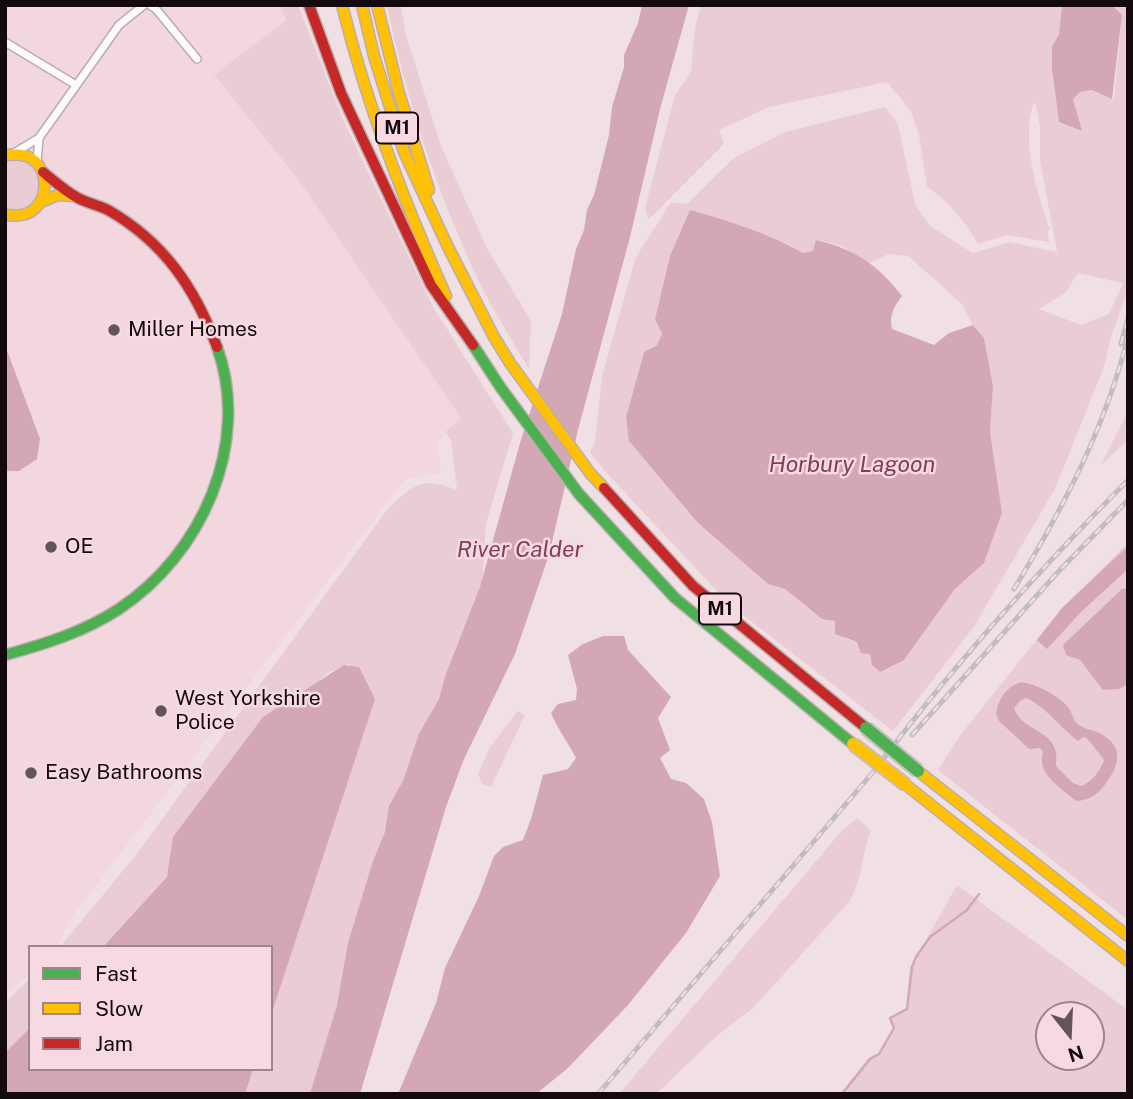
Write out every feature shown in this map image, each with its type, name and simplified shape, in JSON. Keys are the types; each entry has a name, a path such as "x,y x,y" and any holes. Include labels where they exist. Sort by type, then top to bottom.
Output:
{"main road":[{"path":"309,5 341,93 401,223 431,285 455,316"},
{"name":"M1","path":"342,5 355,61 387,159 455,316 501,388 579,494 675,598 853,744 1128,961"},
{"name":"M1","path":"362,5 374,56 404,152 447,245 510,363 590,473 693,586 918,771 1128,936"},
{"path":"377,5 399,93 447,245"},
{"path":"5,654 48,644 100,621 159,579 194,533 216,485 224,461 228,416 225,378 217,343 199,303 178,271 151,242 105,209 74,195 26,155 9,154"},
{"path":"40,167 46,187 41,202"},
{"path":"5,215 25,214 41,202 58,195 74,195"}],"street":[{"path":"9,154 39,138 119,25 144,5"},
{"path":"150,5 197,59"},
{"path":"5,42 76,85"},
{"path":"39,138 40,167"}],"shaded area":[{"path":"5,5 281,5 286,20 214,75 297,178 462,418 445,432 438,445 441,473 405,479 72,917 60,941 57,945 28,945 28,975 5,996"},
{"path":"280,5 298,5 344,122 433,307 513,433 486,524 482,587 385,833 312,1094 243,1094 250,1071 273,1071 273,999 354,670 348,664 328,673 308,690 170,878 108,945 62,945 136,855 387,510 411,489 426,483 457,490 451,440 445,432 461,418 297,178 214,75 286,20"},
{"path":"387,5 401,5 405,32 441,146 487,248 531,321 529,369 482,287 448,210 413,109"},
{"path":"701,5 1062,5 1059,34 1052,47 1059,122 1081,131 1073,99 1079,92 1092,90 1114,100 1122,15 1112,5 1128,5 1128,290 1111,337 1104,367 1055,489 973,628 893,731 730,605 603,469 590,452 595,441 602,376 636,257 671,202 687,204 734,158 785,132 885,107 898,124 915,204 930,226 973,253 1009,242 1057,252 1040,160 1040,127 1035,101 1029,130 1030,147 1040,200 1050,230 1047,231 1049,242 1008,235 978,244 955,212 927,187 919,135 911,111 887,82 769,107 719,130 724,144 648,220 645,208 675,95 691,72 695,28","holes":["817,240 842,246 869,263 889,254 908,256 961,303 984,338 993,386 990,432 1002,513 984,563 955,589 904,660 870,654 857,642 846,639 835,621 809,609 785,589 768,584 698,523 630,441 626,417 644,352 657,345 662,334 655,319 670,256 786,243 803,253 813,251","1078,273 1123,283 1109,314 1081,325 1039,309 1066,292"]},
{"path":"18,160 30,165 37,173 40,192 28,207 18,210 5,209 5,162"},
{"path":"1128,411 1128,440 1101,465"},
{"path":"1128,543 1128,920 938,770 961,734 1062,608"},
{"path":"518,711 525,715 491,787 482,784 478,774 490,747"},
{"path":"857,818 871,830 857,884 849,902 752,1009 720,1033 656,1094 619,1094 839,834"},
{"path":"957,885 1128,1010 1128,1094 840,1094 869,1057 879,1053 893,1029 889,1018 906,1008 910,968"},
{"path":"28,981 28,1033 5,1056 5,1002"}],"water":[{"name":"River Calder","path":"642,5 689,5 578,430 549,555 515,654 464,759 446,807 360,1094 310,1094 337,1005 348,943 373,861 385,832 389,806 403,781 419,734 439,699 480,587 520,443 562,314 576,249 584,230 587,210 594,195 609,135 612,107 624,67 624,55 638,23"},
{"path":"1062,5 1112,5 1122,15 1112,99 1092,90 1080,92 1073,99 1082,131 1059,122 1052,47 1059,34"},
{"name":"Horbury Lagoon","path":"690,210 734,223 803,253 813,251 816,240 843,248 865,260 884,275 902,296 893,311 892,329 934,345 949,333 973,325 984,338 993,386 990,432 1002,513 984,563 955,589 904,660 880,672 872,665 870,654 861,653 857,642 835,634 835,621 822,619 785,589 768,584 698,523 629,441 626,417 644,352 657,345 662,334 655,319 670,256"},
{"path":"5,350 40,439 37,459 19,471 5,471"},
{"path":"1128,546 1128,569 1082,611 1047,649 1037,640 1062,608"},
{"path":"1128,588 1128,684 1119,689 1103,690 1080,660 1066,655 1063,645 1122,589"},
{"path":"603,636 624,636 628,650 671,697 658,718 670,750 660,758 671,779 686,783 704,799 712,822 720,876 686,933 628,1005 568,1068 536,1094 398,1094 436,1003 445,968 479,896 494,856 503,847 523,840 543,775 568,769 576,758 551,713 558,704 576,700 577,689 568,655 583,644"},
{"path":"344,665 359,667 375,699 273,1009 273,945 105,945 167,877 173,837 263,717"},
{"path":"1027,683 1053,694 1068,707 1079,725 1099,733 1113,743 1117,755 1115,768 1094,796 1076,801 1057,786 1046,774 1040,748 1029,749 999,721 996,714 999,703 1007,690 1016,684","holes":["1027,698 1078,741 1083,737 1087,738 1104,760 1098,772 1088,782 1081,786 1073,783 1056,766 1053,745 1018,716 1014,708 1021,700"]},
{"path":"28,1030 28,1071 252,1071 245,1094 5,1094 5,1053"}],"waterway":[{"path":"842,1094 870,1059 879,1054 894,1028 890,1018 907,1009 912,967 916,957 930,937 967,910 979,894"}],"railway":[{"path":"1121,344 1128,318"},
{"path":"1014,589 1081,467 1108,403 1128,336"},
{"path":"598,1094 874,771 933,695 996,621 1128,480"},
{"path":"912,735 1058,572 1128,500"}],"traffic: fast":[{"path":"473,345 501,388 579,494 675,598 853,744"},
{"path":"5,655 64,636 119,609 148,586 174,559 195,528 212,494 223,458 228,421 226,384 217,347"},
{"path":"866,728 918,771"}],"traffic: slow":[{"path":"342,5 363,80 388,153 446,296"},
{"path":"362,5 374,56 404,152 447,245 510,363 590,473 604,488"},
{"path":"377,5 399,93 429,190"},
{"path":"5,155 20,155 32,159 39,166 44,185 39,204 32,211 22,215 5,215"},
{"path":"41,202 58,195 73,196"},
{"path":"853,744 906,785"},
{"path":"918,771 1128,936"},
{"path":"906,785 1128,961"}],"traffic: jam":[{"path":"309,5 341,93 431,285 473,345"},
{"path":"43,172 73,195 108,210 128,223 161,252 188,286 217,347"},
{"path":"604,488 693,586 866,728"}],"place":[{"name":"Miller Homes","path":"114,330"},
{"name":"OE","path":"51,547"},
{"name":"West Yorkshire Police","path":"161,711"},
{"name":"Easy Bathrooms","path":"31,773"}]}
